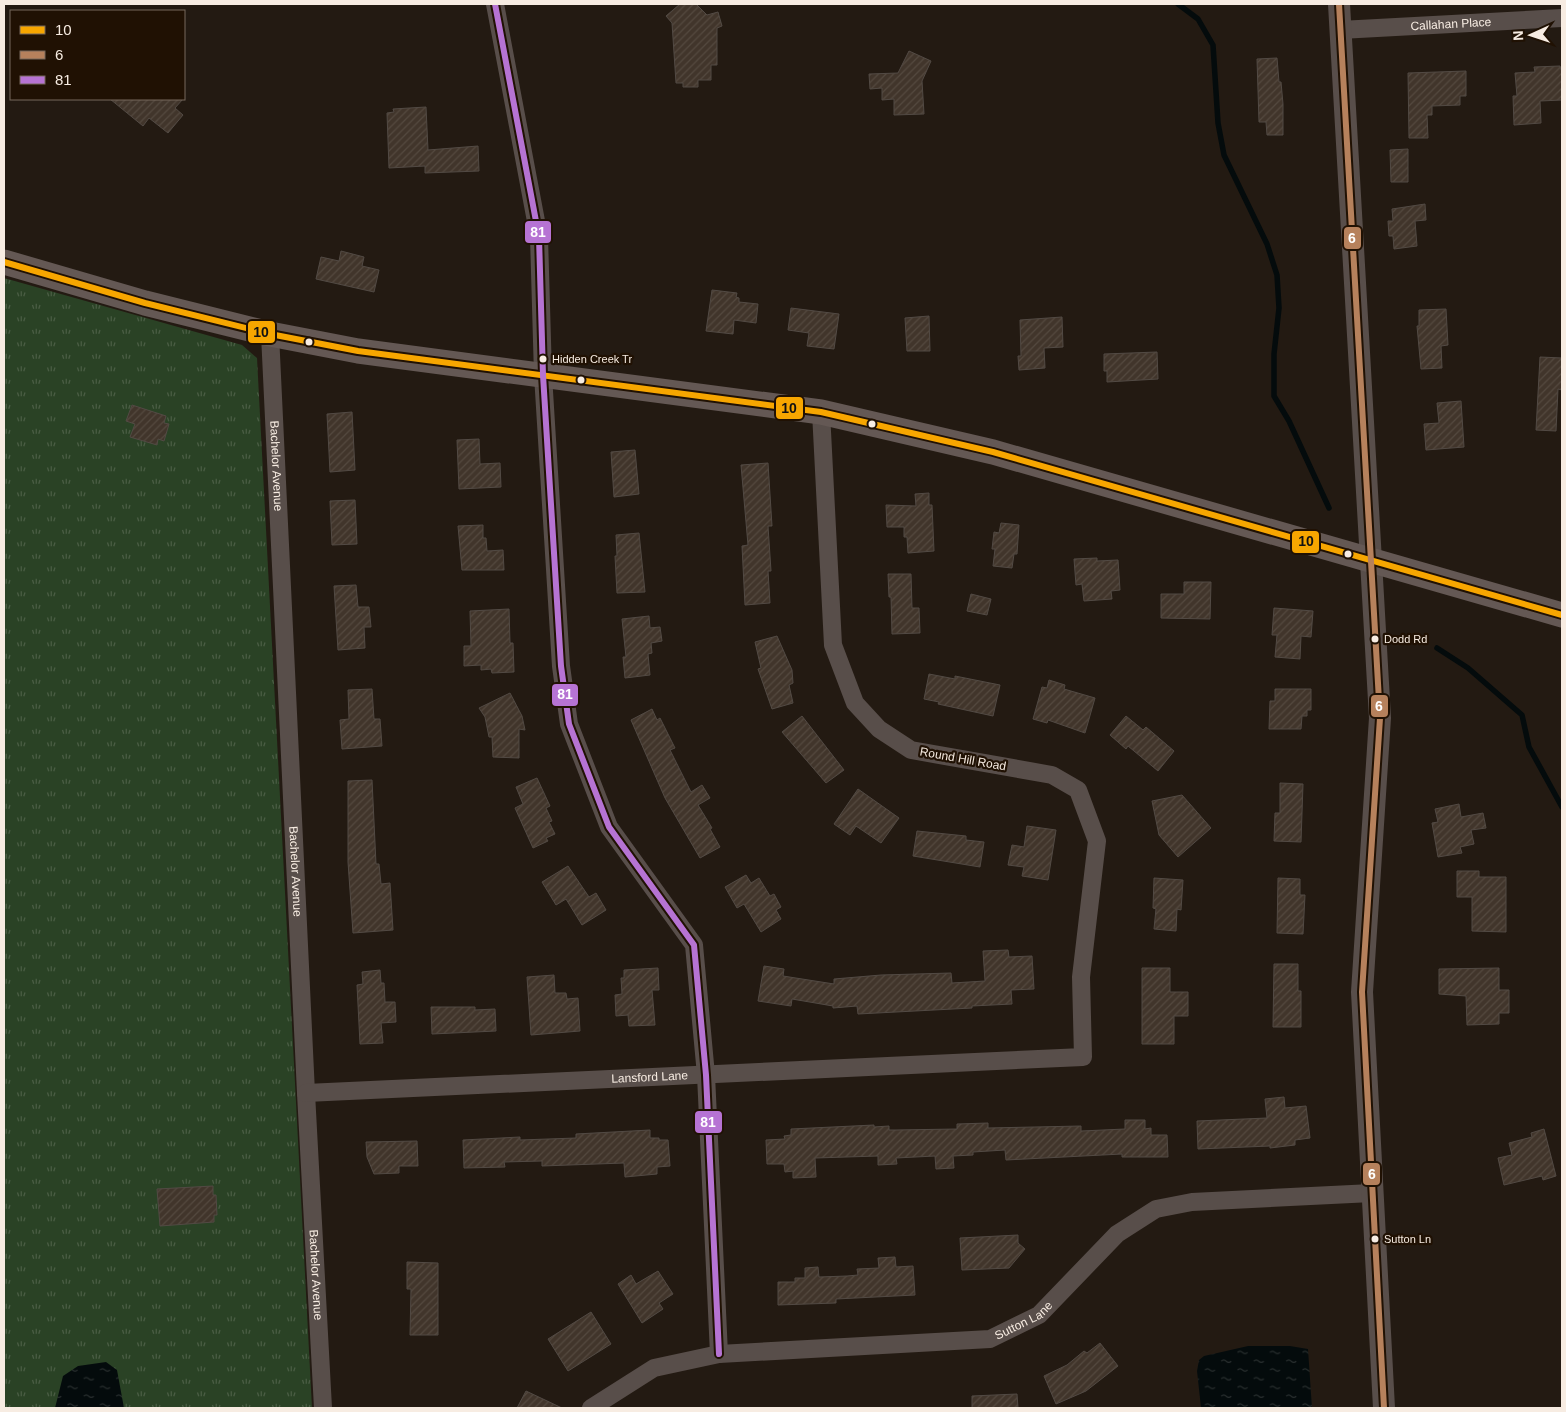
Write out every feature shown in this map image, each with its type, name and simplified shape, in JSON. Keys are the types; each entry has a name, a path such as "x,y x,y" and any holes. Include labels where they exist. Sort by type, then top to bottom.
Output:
{"main road":[{"path":"4,262 145,303 270,334 358,351 820,412 993,452 1562,615"}],"street":[{"path":"495,4 539,236 543,375 561,666 569,724 609,828 694,945 706,1074 719,1354"},
{"path":"1339,4 1380,718 1362,992 1384,1408"},
{"name":"Callahan Place","path":"1340,30 1562,18"},
{"name":"Bachelor Avenue","path":"270,334 323,1408"},
{"name":"Round Hill Road","path":"820,412 833,645 855,703 879,729 911,750 1052,775 1078,790 1097,841 1081,977 1083,1057"},
{"name":"Lansford Lane","path":"306,1093 1083,1057"},
{"name":"Sutton Lane","path":"591,1408 654,1368 719,1354 990,1339 1039,1315 1117,1234 1156,1209 1192,1202 1372,1193"}],"green space":[{"path":"4,278 242,345 257,358 312,1408 4,1408"}],"water":[{"path":"1248,1346 1290,1346 1308,1349 1312,1408 1201,1408 1197,1371 1199,1360 1204,1356"},
{"path":"106,1362 117,1370 124,1408 55,1408 63,1376 78,1366"}],"building":[{"path":"680,4 696,4 707,15 718,12 722,26 717,28 717,65 711,65 711,80 698,80 698,87 683,87 683,83 676,83 672,23 666,16"},
{"path":"909,51 931,61 922,81 924,114 894,115 894,99 882,100 882,88 870,89 869,74 898,73"},
{"path":"1277,58 1283,104 1283,135 1267,135 1266,122 1259,122 1257,59"},
{"path":"1560,66 1562,70 1562,100 1540,101 1541,123 1514,125 1513,96 1517,96 1515,73 1535,72 1534,67"},
{"path":"1466,71 1466,96 1460,96 1460,105 1432,106 1432,115 1427,115 1428,138 1409,138 1408,73"},
{"path":"111,100 182,100 175,108 183,115 168,133 149,118 143,126"},
{"path":"426,107 428,150 478,146 479,171 425,173 425,166 389,168 387,113 394,112 393,109"},
{"path":"1408,149 1408,182 1391,182 1390,150"},
{"path":"1425,204 1426,220 1415,221 1417,246 1394,249 1393,236 1389,236 1388,221 1393,221 1392,209"},
{"path":"341,251 364,257 362,266 379,270 374,292 316,279 321,257 339,261"},
{"path":"712,290 737,293 736,297 739,298 739,302 758,304 756,323 734,320 733,334 706,331"},
{"path":"791,308 839,314 834,349 807,346 809,333 788,330"},
{"path":"1446,309 1448,345 1441,346 1442,368 1421,369 1417,326 1419,326 1419,310"},
{"path":"929,316 930,351 907,351 905,318"},
{"path":"1062,317 1063,347 1044,348 1045,368 1019,370 1018,356 1021,356 1020,320"},
{"path":"1157,352 1158,379 1107,382 1107,371 1104,371 1104,354"},
{"path":"1540,357 1562,358 1562,390 1558,389 1556,431 1536,430"},
{"path":"1461,401 1464,447 1426,450 1424,424 1439,423 1437,403"},
{"path":"132,405 166,416 164,423 169,424 164,441 158,439 157,445 130,437 135,424 126,421"},
{"path":"352,412 355,470 330,472 327,414"},
{"path":"479,439 480,464 500,463 501,487 459,489 457,440"},
{"path":"635,450 639,494 614,497 611,452"},
{"path":"768,463 772,526 768,526 771,571 768,571 770,603 745,605 742,546 748,545 741,465"},
{"path":"929,493 929,505 932,505 934,551 908,553 907,537 904,537 904,527 887,527 886,505 916,506 915,494"},
{"path":"355,500 357,544 332,545 330,501"},
{"path":"1001,523 1019,525 1017,554 1014,554 1012,568 993,566 994,532 999,533"},
{"path":"483,525 483,538 486,538 487,551 503,550 504,570 462,570 458,526"},
{"path":"639,533 645,592 617,593 616,535"},
{"path":"1097,558 1097,561 1118,560 1120,590 1111,591 1112,599 1084,601 1082,584 1076,585 1074,559"},
{"path":"888,574 911,574 912,608 919,608 920,633 892,634"},
{"path":"1184,582 1211,582 1210,619 1161,618 1161,594 1184,594"},
{"path":"356,585 358,607 369,607 371,627 364,627 365,648 338,650 334,586"},
{"path":"971,594 991,599 987,615 967,611"},
{"path":"1274,608 1313,611 1311,637 1301,636 1300,659 1275,657 1277,635 1272,635"},
{"path":"509,609 510,643 513,643 514,672 492,673 491,669 481,670 481,665 464,666 464,646 471,646 470,611"},
{"path":"649,616 650,628 660,627 662,641 651,643 652,653 648,654 650,675 625,678 623,657 626,657 622,619"},
{"path":"777,636 792,670 793,683 789,685 793,703 772,709 758,669 761,668 755,642"},
{"path":"929,674 955,679 955,676 1000,685 993,716 938,704 939,702 924,699"},
{"path":"1049,680 1065,685 1064,689 1095,698 1085,733 1048,720 1047,723 1033,719 1042,687 1047,688"},
{"path":"372,689 374,719 380,719 382,746 342,749 340,720 349,719 348,690"},
{"path":"1275,689 1311,689 1311,710 1307,710 1307,716 1302,716 1301,729 1269,729 1270,701 1275,701"},
{"path":"510,693 522,716 525,730 519,729 519,758 493,757 492,737 489,737 485,717 479,708"},
{"path":"652,709 657,720 660,718 675,748 670,750 691,792 702,785 710,798 698,805 712,828 710,829 720,847 700,858 665,798 631,720"},
{"path":"802,716 844,770 826,783 782,732"},
{"path":"1126,716 1143,730 1146,727 1174,751 1158,771 1128,746 1126,749 1110,735"},
{"path":"537,778 550,806 546,808 552,821 549,822 555,834 546,838 548,841 533,848 515,808 523,804 516,787"},
{"path":"372,780 376,864 379,864 381,884 390,883 393,930 353,933 348,862 348,781"},
{"path":"1280,783 1303,784 1301,842 1274,841 1275,813 1280,813"},
{"path":"858,789 899,818 881,843 856,826 850,835 834,824"},
{"path":"1182,795 1211,828 1178,857 1159,835 1152,801"},
{"path":"1459,804 1461,817 1483,813 1486,828 1471,830 1474,844 1460,847 1462,853 1438,857 1432,823 1438,822 1435,809"},
{"path":"1027,826 1056,830 1048,880 1022,876 1024,867 1008,865 1012,845 1024,847"},
{"path":"917,831 966,836 966,840 984,842 980,867 913,856"},
{"path":"568,866 589,897 596,893 606,910 582,925 566,899 556,905 542,882"},
{"path":"1457,871 1479,871 1479,877 1506,877 1506,932 1472,931 1472,897 1457,897"},
{"path":"746,875 751,883 759,878 770,896 774,894 781,907 776,910 781,919 761,932 744,904 737,908 725,887"},
{"path":"1154,878 1183,880 1181,910 1177,909 1176,931 1154,929 1156,909 1153,908"},
{"path":"1278,878 1300,879 1300,895 1305,895 1303,934 1277,933"},
{"path":"1008,950 1009,957 1032,956 1034,989 1011,990 1012,1004 858,1014 857,1006 833,1008 833,1006 792,999 791,1006 758,1001 764,966 784,969 783,976 834,984 834,979 881,975 951,973 952,983 985,981 983,951"},
{"path":"1274,964 1298,964 1298,991 1301,991 1301,1027 1273,1027"},
{"path":"658,968 659,990 652,990 655,1025 629,1026 628,1015 616,1016 615,995 622,994 621,978 624,978 624,970"},
{"path":"1142,968 1170,968 1170,992 1188,992 1188,1016 1174,1016 1174,1044 1142,1044"},
{"path":"1499,968 1499,990 1509,990 1509,1013 1499,1013 1499,1024 1467,1025 1466,996 1439,994 1439,969"},
{"path":"380,970 381,983 384,983 385,1002 395,1002 396,1022 381,1023 383,1043 360,1044 357,985 363,984 362,972"},
{"path":"554,975 555,993 566,993 567,999 578,998 580,1031 531,1035 527,977"},
{"path":"431,1007 475,1007 475,1010 495,1009 496,1031 432,1034"},
{"path":"1284,1097 1285,1108 1306,1106 1310,1138 1295,1140 1295,1145 1270,1148 1270,1146 1198,1149 1197,1121 1267,1118 1265,1099"},
{"path":"1125,1120 1145,1120 1145,1129 1151,1128 1151,1135 1167,1135 1168,1157 1122,1157 1122,1154 1006,1160 1005,1150 973,1152 973,1155 953,1156 954,1168 936,1169 935,1156 896,1158 897,1164 878,1165 878,1156 815,1158 816,1177 793,1178 793,1171 785,1172 784,1164 767,1164 766,1140 785,1139 784,1136 791,1135 791,1129 874,1125 874,1127 889,1126 889,1130 957,1129 957,1124 988,1123 988,1128 1081,1126 1081,1131 1125,1129"},
{"path":"1544,1129 1556,1176 1543,1180 1542,1176 1504,1185 1498,1158 1512,1155 1509,1143 1532,1137 1531,1133"},
{"path":"650,1130 650,1138 668,1140 670,1166 657,1167 657,1174 625,1177 624,1163 542,1166 542,1161 504,1162 505,1167 464,1168 463,1140 520,1137 520,1140 576,1138 576,1134"},
{"path":"417,1141 418,1166 399,1166 399,1173 374,1174 367,1157 366,1142"},
{"path":"213,1186 213,1195 216,1195 217,1215 214,1215 214,1222 160,1226 157,1189"},
{"path":"1018,1235 1018,1243 1025,1249 1009,1268 962,1270 960,1238"},
{"path":"895,1257 896,1267 913,1266 915,1295 836,1299 836,1303 778,1305 778,1282 795,1282 795,1278 805,1278 805,1268 818,1267 819,1277 858,1275 857,1269 879,1268 878,1258"},
{"path":"407,1262 438,1263 438,1335 410,1335 411,1289 407,1289"},
{"path":"658,1271 673,1294 659,1303 663,1309 642,1323 618,1284 631,1275 636,1284"},
{"path":"591,1312 611,1344 568,1371 548,1339"},
{"path":"1100,1343 1118,1366 1086,1391 1056,1404 1044,1376 1067,1365 1084,1351 1087,1353"},
{"path":"526,1391 562,1408 517,1408"},
{"path":"1017,1394 1018,1408 972,1408 972,1396"}],"waterway":[{"path":"1178,4 1198,19 1213,45 1218,123 1224,155 1267,244 1277,275 1279,308 1274,354 1274,396 1289,421 1329,508"},
{"path":"1437,648 1468,668 1522,715 1529,747 1562,807"}],"transit line":[{"name":"81","path":"495,4 539,237 543,375 561,666 569,724 609,827 694,945 706,1075 719,1354"},
{"name":"6","path":"1339,4 1380,718 1362,992 1384,1408"},
{"name":"10","path":"4,262 145,303 270,334 358,351 821,412 993,452 1562,615"}],"place":[{"name":"Hidden Creek Tr","path":"543,359"},
{"name":"Dodd Rd","path":"1375,639"},
{"name":"Sutton Ln","path":"1375,1239"}]}
